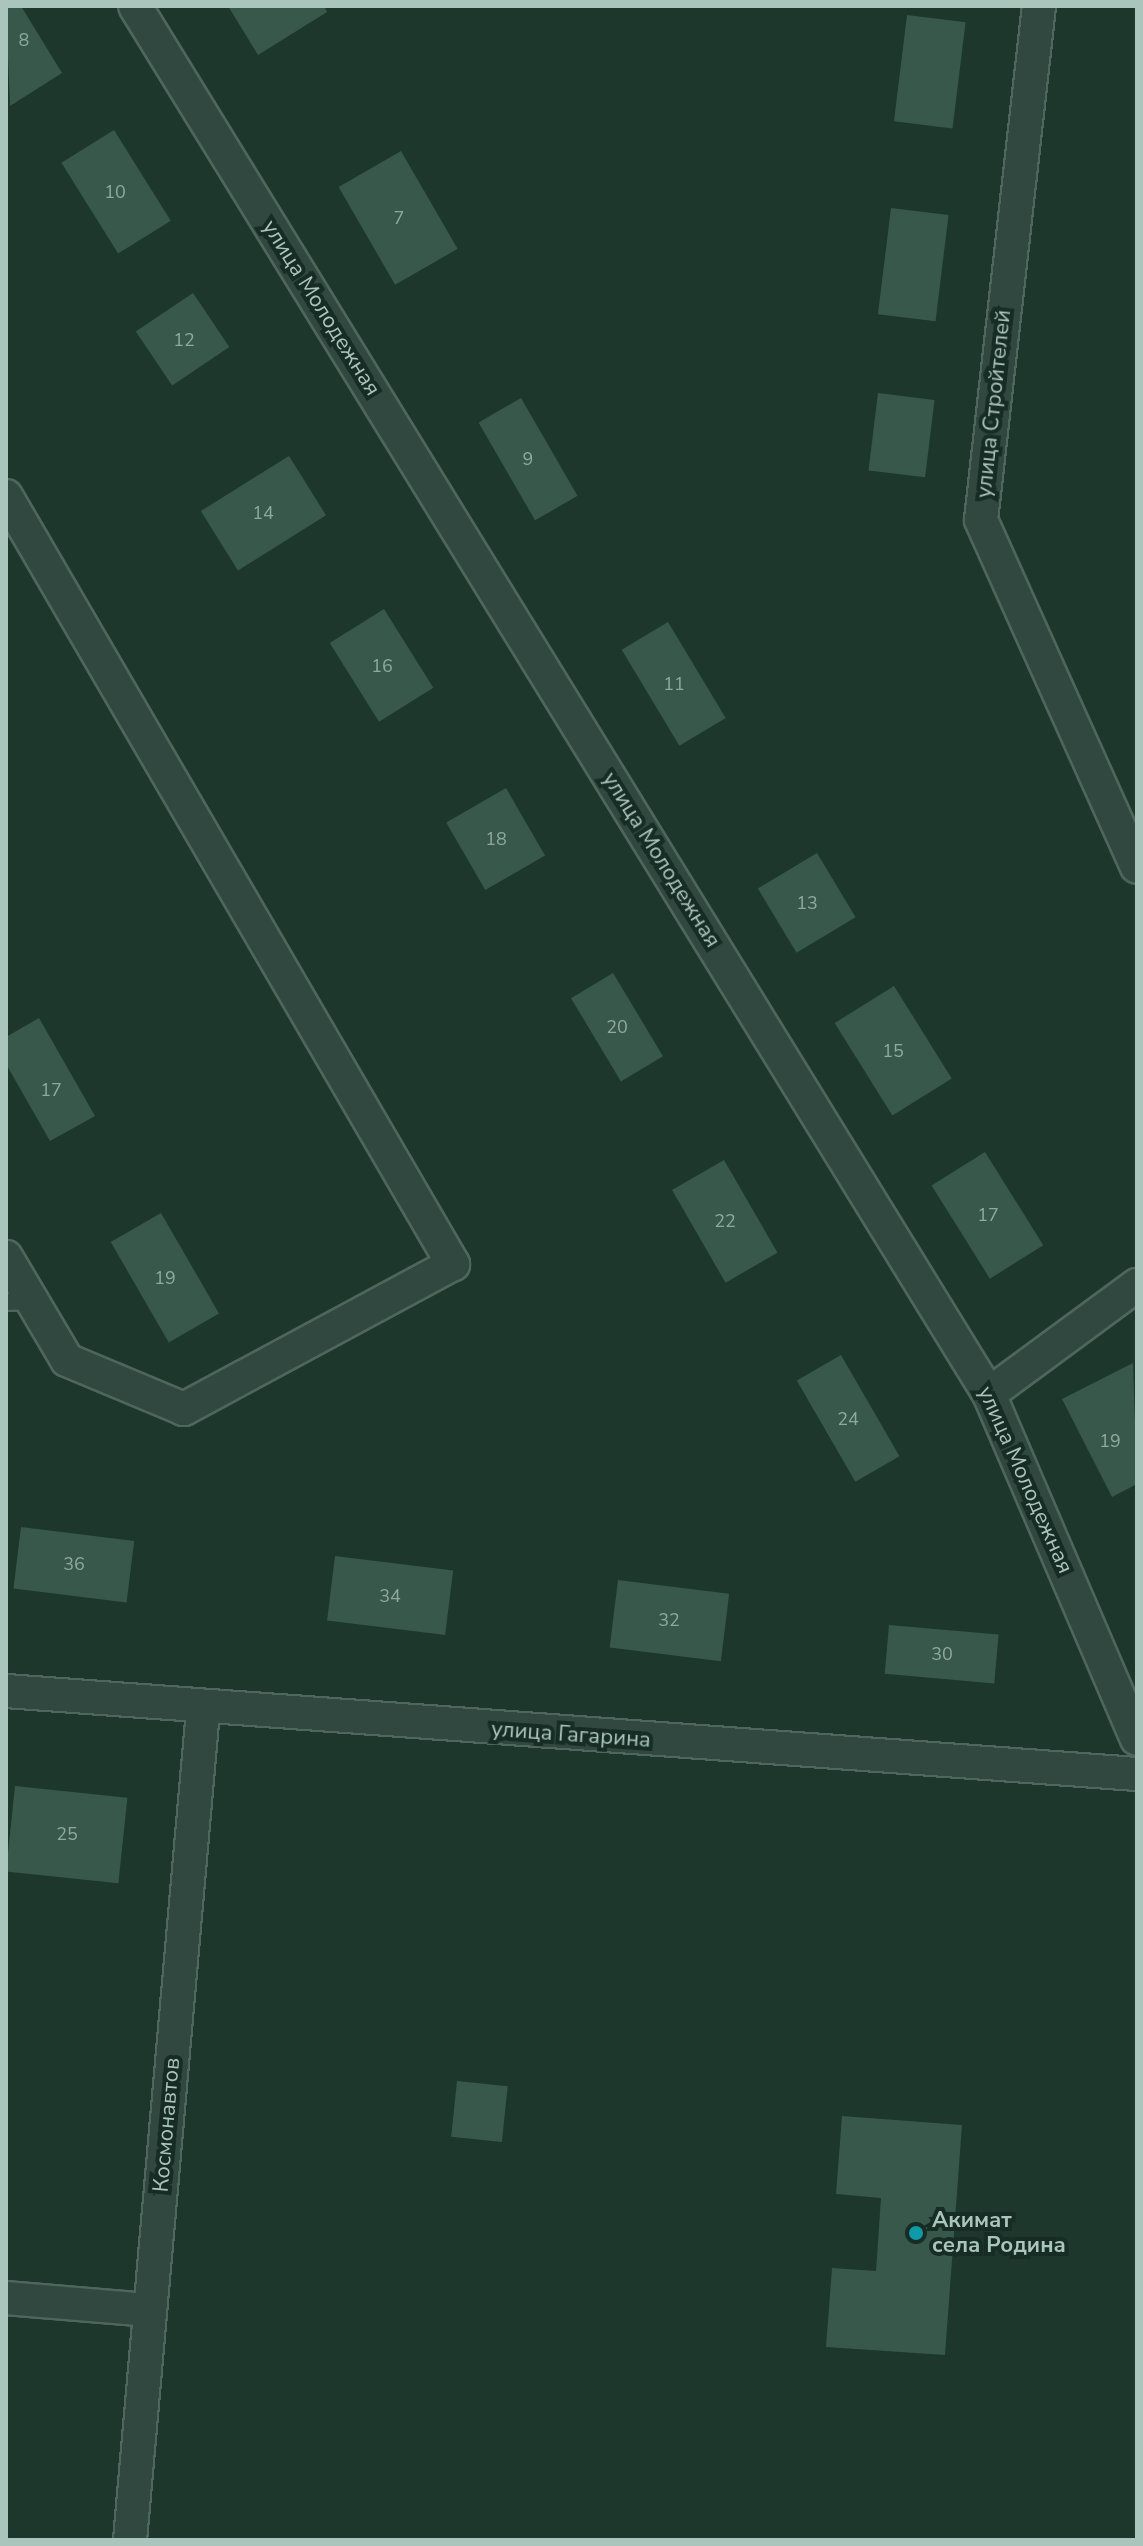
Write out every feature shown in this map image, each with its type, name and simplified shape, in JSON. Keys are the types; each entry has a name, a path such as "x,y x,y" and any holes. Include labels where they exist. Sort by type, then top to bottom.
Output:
{"street":[{"name":"улица Молодежная","path":"135,6 989,1394 1137,1739"},
{"name":"улица Стройтелей","path":"1039,6 981,520 1137,867"},
{"path":"6,496 453,1264 184,1409 67,1360 19,1302 6,1257"},
{"path":"989,1394 1137,1285"},
{"name":"улица Гагарина","path":"6,1691 203,1711 1137,1774"},
{"name":"Космонавтов","path":"130,2540 203,1711"},
{"path":"6,2298 150,2310"}],"building":[{"path":"6,6 21,6 62,73 10,106"},
{"path":"228,6 324,6 327,12 258,55"},
{"path":"907,15 966,22 953,128 894,121"},
{"path":"114,130 171,221 118,254 61,163"},
{"path":"401,151 458,249 395,285 339,187"},
{"path":"891,208 949,215 936,321 878,314"},
{"path":"193,293 229,347 172,385 136,332"},
{"path":"878,393 935,400 925,477 868,470"},
{"path":"521,398 578,496 535,520 479,422"},
{"path":"289,456 326,515 238,570 201,511"},
{"path":"384,609 433,688 379,722 330,643"},
{"path":"668,622 726,718 679,746 622,650"},
{"path":"506,788 545,856 485,890 446,822"},
{"path":"817,853 856,917 796,953 758,889"},
{"path":"613,973 663,1056 621,1081 571,998"},
{"path":"894,986 952,1078 892,1116 835,1023"},
{"path":"39,1018 95,1116 50,1141 6,1064 6,1037"},
{"path":"985,1152 1043,1245 990,1279 932,1185"},
{"path":"724,1160 778,1253 726,1283 672,1190"},
{"path":"161,1213 219,1313 169,1342 111,1242"},
{"path":"841,1355 899,1456 855,1482 797,1380"},
{"path":"1133,1363 1137,1484 1112,1497 1062,1399"},
{"path":"21,1527 134,1541 127,1602 13,1589"},
{"path":"335,1556 453,1571 445,1635 327,1621"},
{"path":"618,1580 729,1594 721,1661 610,1647"},
{"path":"889,1625 999,1635 994,1683 885,1674"},
{"path":"15,1786 127,1798 118,1883 6,1872"},
{"path":"457,2081 508,2086 502,2142 451,2137"},
{"name":"Акимат села Родина","path":"842,2116 962,2125 945,2355 826,2347 832,2268 876,2271 881,2198 836,2194"}],"place":[{"name":"Акимат села Родина","path":"916,2233"}]}
